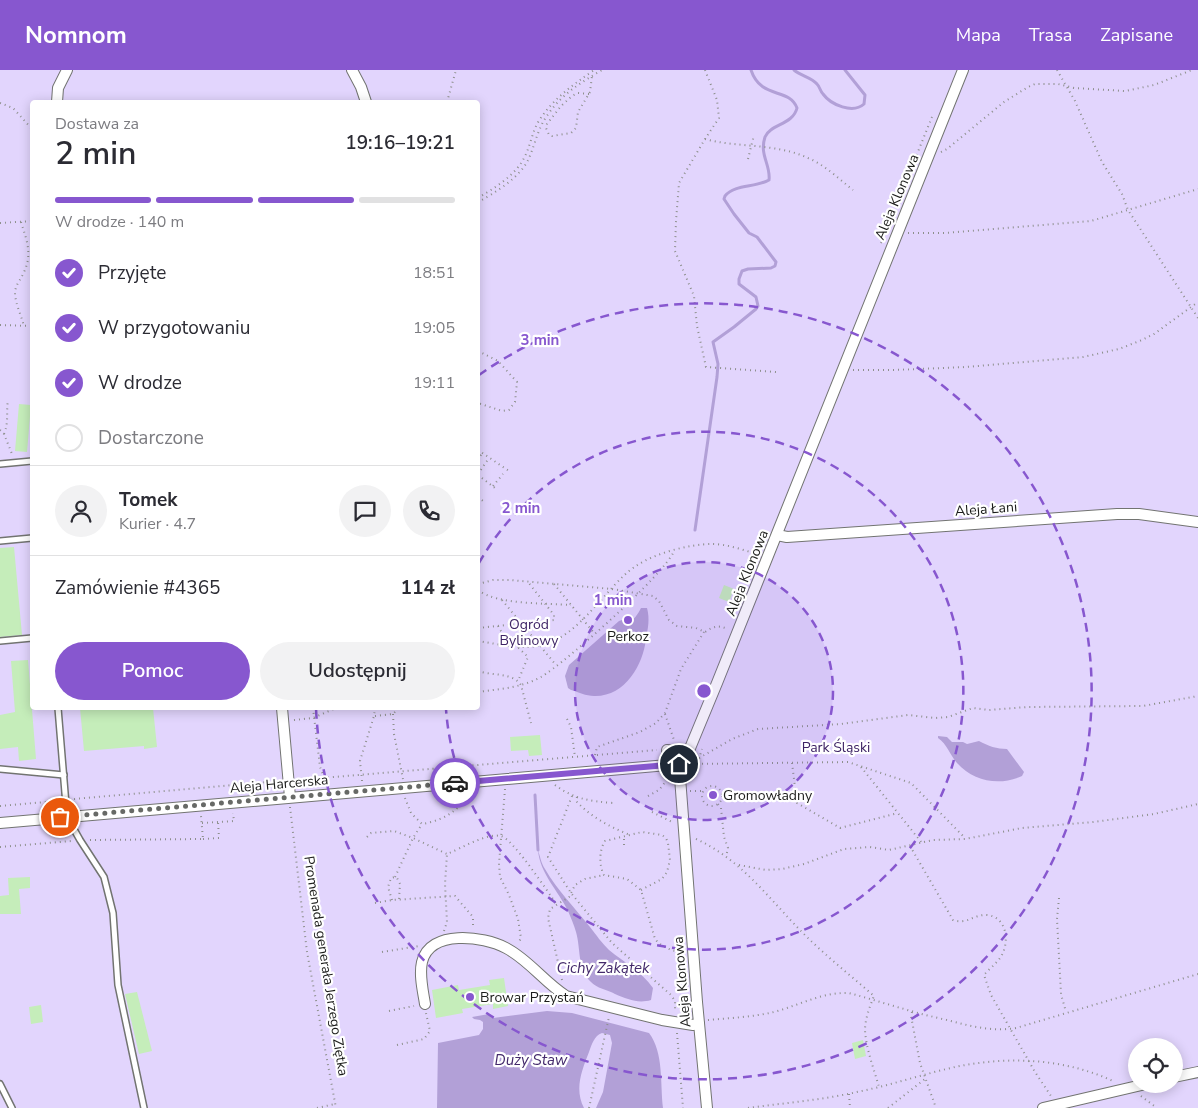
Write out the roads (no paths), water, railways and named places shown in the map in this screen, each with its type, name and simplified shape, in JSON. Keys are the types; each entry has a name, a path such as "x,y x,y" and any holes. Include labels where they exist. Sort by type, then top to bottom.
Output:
{"street":[{"path":"57,100 58,88 67,70"},
{"path":"352,70 365,100"},
{"name":"Aleja Klonowa","path":"707,1108 679,764 768,557 963,70"},
{"name":"Aleja Łani","path":"777,535 787,537 1117,514 1138,514 1198,522"},
{"path":"282,710 290,797"},
{"path":"667,750 684,752"},
{"name":"Aleja Harcerska","path":"0,823 679,764"},
{"path":"425,1004 421,972 422,962 432,946 442,940 457,938 483,940 504,947 566,996 676,1023 699,1024"},
{"path":"1183,1075 1198,1072"},
{"path":"1043,1108 1128,1088"}],"lane":[{"path":"0,464 30,462"},
{"path":"0,541 30,538"},
{"path":"0,641 30,638"},
{"path":"58,710 67,817 104,877 108,892 114,920 118,985 144,1108"},
{"path":"0,769 64,775"},
{"path":"0,1084 12,1108"}],"water":[{"name":"Perkoz","path":"641,608 647,608 649,620 641,659 630,678 615,691 605,695 588,695 568,688 565,676 569,665 619,621 622,620 628,623 632,620"},
{"path":"938,736 947,737 952,742 967,744 979,741 993,747 1007,749 1024,772 1022,776 1005,781 979,778 957,763"},
{"name":"Cichy Zakątek","path":"538,850 542,864 550,877 601,942 638,972 653,988 651,1000 637,1001 624,998 596,986 587,977 581,965 578,938 568,911 542,867"},
{"name":"Duży Staw","path":"547,1011 572,1013 649,1033 654,1041 659,1059 663,1108 596,1108 603,1092 612,1043 610,1035 602,1033 594,1041 580,1080 581,1101 584,1108 437,1108 438,1043 479,1035 483,1029 483,1022 472,1017 489,1014 493,1018"}],"waterway":[{"path":"695,530 717,377 718,364 713,342 758,306 756,297 739,284 742,271 771,268 775,266 776,262 757,237 749,233 724,199 729,192 769,180 763,149 765,137 772,129 791,118 797,108 788,97 761,86 751,70"},
{"path":"794,70 815,82 831,102 842,107 859,107 864,104 865,95 845,70"},
{"path":"535,795 538,850"}],"place":[{"name":"Perkoz","path":"628,620"},
{"name":"Gromowładny","path":"713,795"},
{"name":"Browar Przystań","path":"470,997"}],"park label":[{"name":"Ogród Bylinowy","path":"529,632"},
{"name":"Park Śląski","path":"836,747"}]}
